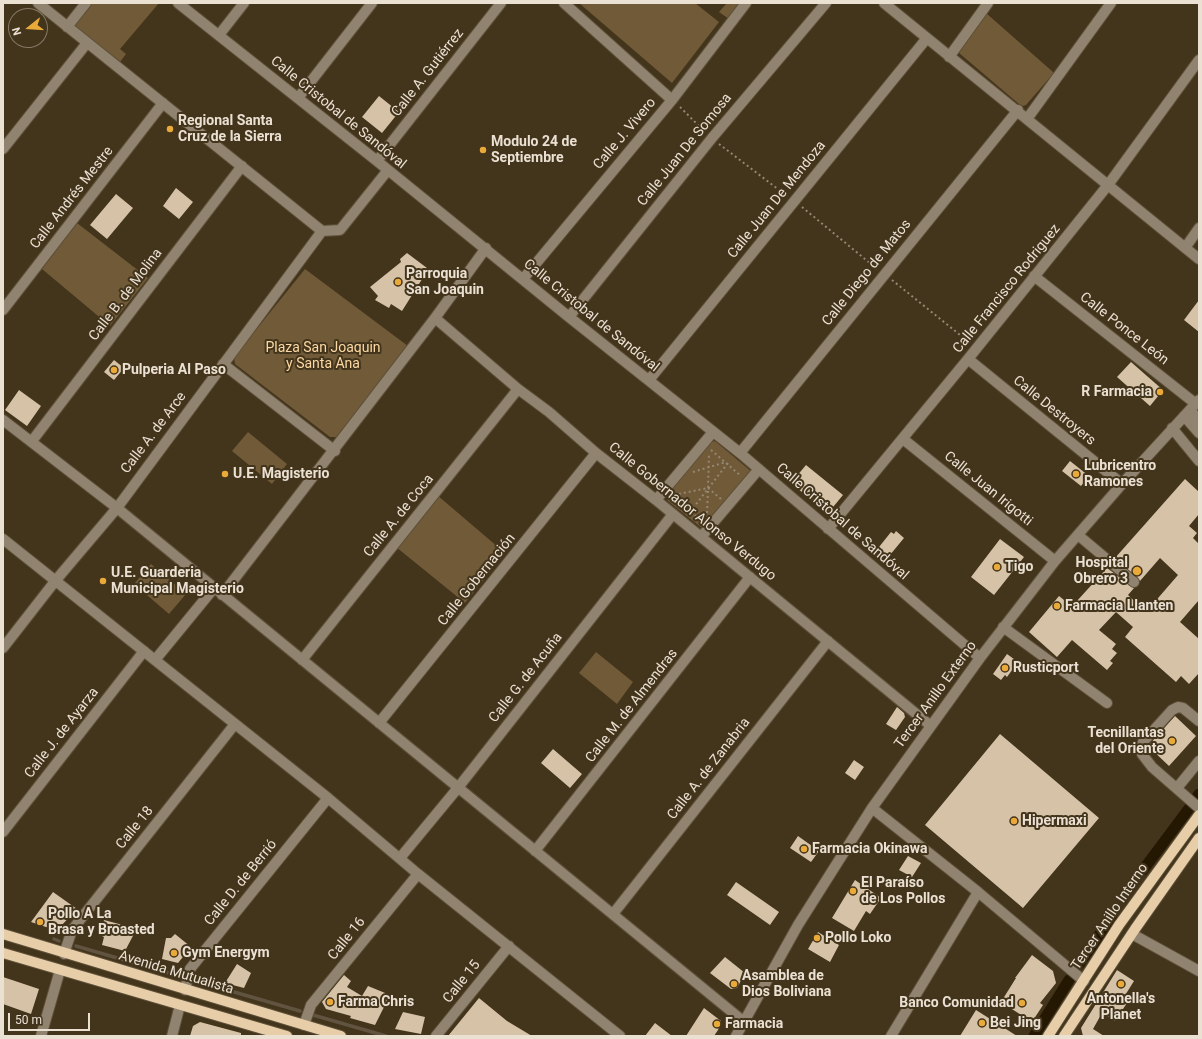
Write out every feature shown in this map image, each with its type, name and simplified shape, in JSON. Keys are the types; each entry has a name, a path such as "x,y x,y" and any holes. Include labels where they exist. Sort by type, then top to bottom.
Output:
{"main road":[{"name":"Tercer Anillo Interno","path":"1048,1036 1132,905 1199,815"},
{"path":"1132,905 1143,902 1153,894 1199,831"},
{"name":"Tercer Anillo Interno","path":"1064,1036 1133,931 1199,838"},
{"path":"1056,1036 1086,987 1084,981 1093,977 1100,970 1124,934 1133,931"},
{"name":"Avenida Mutualista","path":"5,936 341,1036"},
{"name":"Avenida Mutualista","path":"3,953 287,1036"}],"street":[{"path":"38,3 322,230 340,230 388,170"},
{"path":"67,27 86,3"},
{"name":"Calle Cristobal de Sandóval","path":"178,3 486,248 569,317 740,453 980,658"},
{"path":"219,35 244,3"},
{"path":"298,98 372,3"},
{"name":"Calle A. Gutiérrez","path":"377,161 501,3"},
{"path":"564,3 672,100"},
{"name":"Calle J. Vivero","path":"523,279 672,100 746,3"},
{"name":"Calle Juan De Somosa","path":"569,317 712,138 826,3"},
{"path":"884,3 949,57 1018,110 1199,259"},
{"path":"949,57 988,3"},
{"path":"1027,118 1111,3"},
{"name":"Calle Juan De Mendoza","path":"649,380 927,38"},
{"path":"3,150 87,43"},
{"name":"Calle Francisco Rodriguez","path":"828,529 903,439 1108,185 1199,60"},
{"name":"Calle Andrés Mestre","path":"3,310 162,103"},
{"name":"Calle Diego de Matos","path":"740,453 1018,110"},
{"name":"Calle B. de Molina","path":"32,441 242,166"},
{"path":"1185,248 1199,228"},
{"name":"Calle A. de Arce","path":"3,648 56,580 117,508 322,230"},
{"path":"222,595 335,451 436,318 486,248"},
{"name":"Calle Ponce León","path":"1034,276 1192,407"},
{"name":"Calle Gobernador Alonso Verdugo","path":"436,318 518,389 550,412 596,453 701,536 750,578 932,726"},
{"name":"Calle Destroyers","path":"968,359 1122,484"},
{"path":"223,364 335,451"},
{"name":"Calle A. de Coca","path":"302,660 518,389"},
{"path":"1192,407 1199,420"},
{"path":"1192,407 1199,433"},
{"name":"Tercer Anillo Externo","path":"736,1036 743,1021 798,925 872,808 1003,626 1055,561 1192,407"},
{"path":"3,420 117,508 743,1021"},
{"path":"1172,428 1199,461"},
{"path":"656,500 713,432"},
{"name":"Calle Juan Irigotti","path":"903,439 1055,561"},
{"name":"Calle Gobernación","path":"379,724 596,453"},
{"path":"701,536 759,469"},
{"name":"Calle G. de Acuña","path":"400,858 673,514"},
{"path":"1078,535 1134,582"},
{"path":"3,539 328,798 418,874 620,1036"},
{"name":"Calle M. de Almendras","path":"535,851 750,578"},
{"path":"155,660 214,588"},
{"path":"1003,626 1106,703"},
{"name":"Calle A. de Zanabria","path":"613,914 828,641"},
{"name":"Calle J. de Ayarza","path":"3,832 144,650"},
{"path":"1199,721 1183,708 1178,707 1172,710 1143,742 1141,748 1142,754 1152,767 1199,808"},
{"name":"Calle 18","path":"64,954 72,930 236,724"},
{"path":"1176,788 1198,764"},
{"name":"Calle D. de Berrió","path":"185,990 190,969 328,798"},
{"path":"872,808 978,892 1084,981"},
{"name":"Calle 16","path":"304,1025 311,1005 418,874"},
{"path":"891,1036 978,892"},
{"path":"1133,931 1199,971"},
{"name":"Calle 15","path":"436,1036 509,946"},
{"path":"41,1036 60,970"},
{"path":"172,1036 180,1005"}],"path":[{"path":"672,100 712,138 794,201 977,348"},
{"path":"707,515 709,448 741,477"},
{"path":"687,474 727,463"},
{"path":"690,512 727,463"},
{"path":"704,523 670,495 708,488 724,501"}],"green space":[{"path":"90,3 159,3 120,49 126,54 120,62 73,25"},
{"path":"579,3 695,3 719,22 672,83"},
{"path":"727,3 741,3 729,19 719,12"},
{"path":"986,13 1053,72 1053,74 1026,105 1023,106 1019,104 959,53 960,49"},
{"path":"77,223 148,278 110,326 42,269"},
{"name":"Plaza San Joaquin y Santa Ana","path":"305,269 408,346 337,437 330,437 235,364 234,357"},
{"path":"248,432 287,464 272,484 232,451"},
{"path":"715,441 752,472 703,529 668,501 665,493 710,442"},
{"path":"437,495 505,553 465,603 396,547"},
{"path":"151,564 186,594 169,614 134,584"},
{"path":"596,652 633,682 617,704 579,673"}],"building":[{"path":"379,96 399,112 382,133 362,117"},
{"path":"176,188 193,202 179,219 163,206"},
{"path":"116,194 133,208 107,239 90,225"},
{"name":"Parroquia San Joaquin","path":"407,253 431,271 426,278 424,276 402,311 391,304 389,308 375,300 378,296 370,287 401,262 400,259"},
{"path":"1199,300 1199,332 1184,320"},
{"name":"Pulperia Al Paso","path":"114,360 124,368 114,380 104,372"},
{"path":"1131,362 1163,390 1150,406 1117,377"},
{"path":"19,390 41,406 27,426 5,410"},
{"name":"Lubricentro Ramones","path":"1070,461 1089,476 1081,486 1062,471"},
{"path":"806,465 843,495 829,512 825,511 791,483"},
{"path":"1185,479 1199,492 1199,514 1189,526 1197,533 1193,538 1199,544 1199,600 1180,622 1199,639 1199,673 1189,684 1181,676 1176,682 1125,637 1133,627 1116,612 1099,630 1116,644 1112,649 1117,653 1110,661 1113,663 1107,670 1072,640 1057,657 1029,632 1059,596 1069,604 1072,599 1076,602 1107,568 1134,588 1128,595 1146,612 1178,575 1160,558 1140,581 1115,558"},
{"path":"896,531 904,538 885,561 875,552 891,532 894,534"},
{"name":"Tigo","path":"1000,539 1024,557 994,595 971,577"},
{"name":"Rusticport","path":"1007,654 1018,662 1007,677 1005,675 1001,680 993,674"},
{"path":"897,707 904,713 905,717 896,730 886,724"},
{"name":"Tecnillantas del Oriente","path":"1175,716 1196,736 1169,766 1148,746"},
{"path":"1000,734 1099,818 1023,908 925,825"},
{"path":"553,749 582,774 570,788 541,763"},
{"path":"854,760 864,767 855,780 845,773"},
{"name":"Farmacia Okinawa","path":"798,836 819,851 811,862 790,848"},
{"path":"908,856 921,863 912,877 899,870"},
{"path":"855,880 881,898 870,914 866,911 854,931 832,918"},
{"path":"736,882 779,912 770,925 727,895"},
{"path":"53,892 77,909 61,926 53,922 49,928 31,922"},
{"path":"104,920 119,924 135,932 125,951 102,945 104,937 100,935"},
{"path":"818,932 839,945 830,962 808,949"},
{"name":"Gym Energym","path":"175,934 191,947 178,963 162,959 166,938 171,938"},
{"path":"1032,955 1053,971 1056,983 1040,1003 1043,1005 1032,1022 1001,1002 1015,978"},
{"path":"725,957 745,973 737,988 731,989 710,973"},
{"path":"237,964 251,973 244,988 225,983"},
{"path":"1117,970 1134,981 1124,997 1129,1000 1115,1021 1102,1013 1093,1029 1104,1036 1083,1036 1081,1028"},
{"path":"344,975 351,981 347,987 362,996 368,986 390,995 375,1025 326,1009 322,1002"},
{"path":"3,977 39,989 31,1014 3,1004"},
{"path":"479,998 507,1021 532,1036 448,1036"},
{"path":"704,1008 721,1021 718,1030 714,1036 686,1036"},
{"name":"Bei Jing","path":"976,1010 1017,1036 960,1036"},
{"path":"403,1012 425,1017 421,1034 395,1029"},
{"path":"200,1022 241,1033 241,1036 190,1036 193,1026"},
{"path":"655,1023 672,1036 645,1036"}],"waterway":[{"path":"1196,798 1199,794"},
{"path":"1143,870 1190,807"},
{"path":"1079,964 1111,918"},
{"path":"54,939 59,941"},
{"path":"76,946 179,976"},
{"path":"1034,1036 1069,980"},
{"path":"196,981 300,1011"},
{"path":"313,1015 386,1036"}],"place":[{"name":"Regional Santa Cruz de la Sierra","path":"170,129"},
{"name":"Modulo 24 de Septiembre","path":"483,150"},
{"name":"Parroquia San Joaquin","path":"398,282"},
{"name":"Pulperia Al Paso","path":"114,370"},
{"name":"R Farmacia","path":"1160,392"},
{"name":"U.E. Magisterio","path":"225,474"},
{"name":"Lubricentro Ramones","path":"1076,474"},
{"name":"Tigo","path":"997,567"},
{"name":"Hospital Obrero 3","path":"1137,571"},
{"name":"U.E. Guarderia Municipal Magisterio","path":"103,581"},
{"name":"Farmacia Llanten","path":"1057,606"},
{"name":"Rusticport","path":"1005,668"},
{"name":"Tecnillantas del Oriente","path":"1172,741"},
{"name":"Hipermaxi","path":"1014,821"},
{"name":"Farmacia Okinawa","path":"804,849"},
{"name":"El Paraíso de Los Pollos","path":"853,891"},
{"name":"Pollo A La Brasa y Broasted","path":"40,922"},
{"name":"Pollo Loko","path":"817,938"},
{"name":"Gym Energym","path":"174,953"},
{"name":"Asamblea de Dios Boliviana","path":"734,984"},
{"name":"Antonella's Planet","path":"1121,984"},
{"name":"Farma Chris","path":"330,1002"},
{"name":"Banco Comunidad","path":"1022,1003"},
{"name":"Bei Jing","path":"982,1023"},
{"name":"Farmacia","path":"717,1024"}]}
